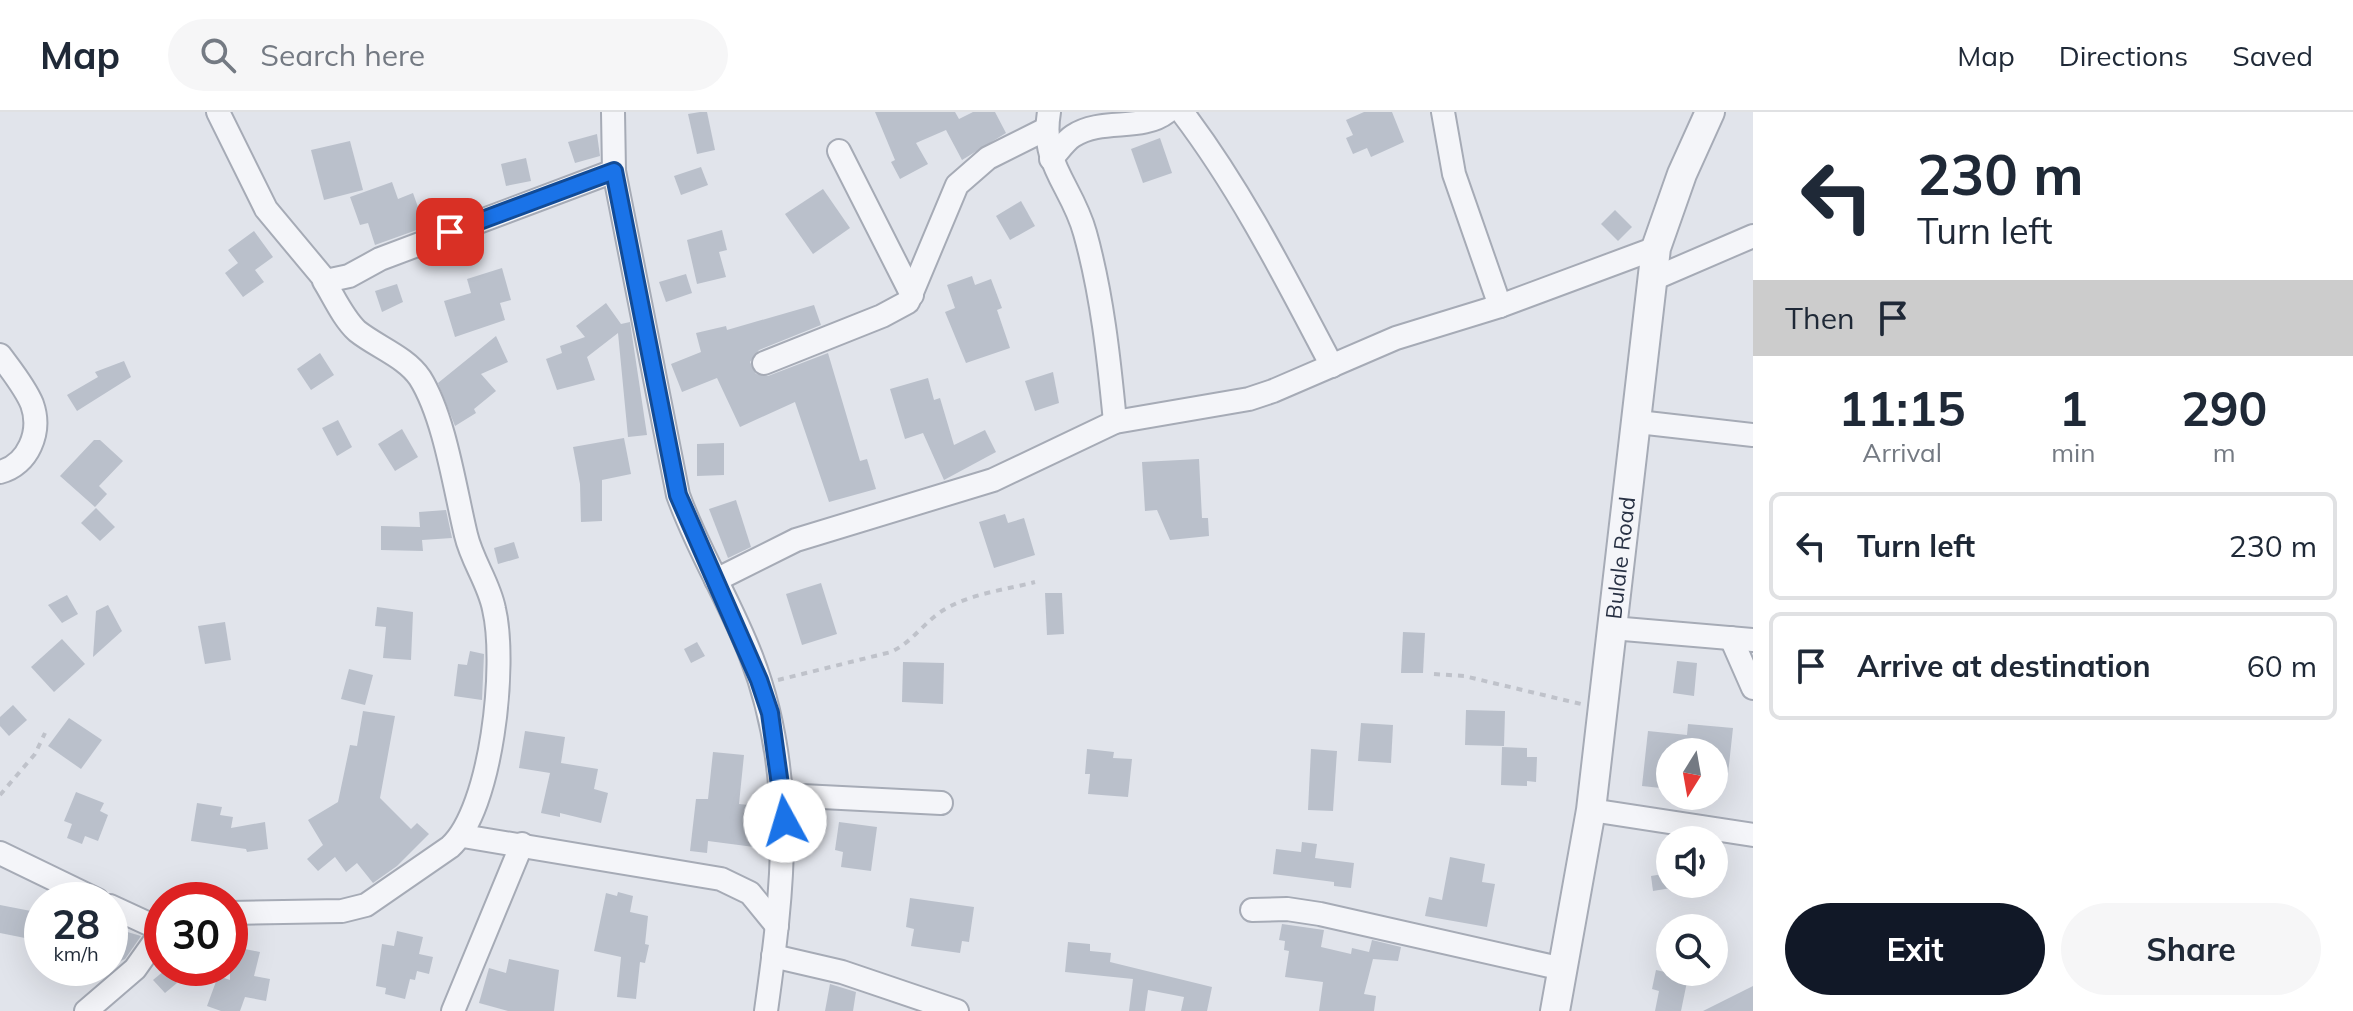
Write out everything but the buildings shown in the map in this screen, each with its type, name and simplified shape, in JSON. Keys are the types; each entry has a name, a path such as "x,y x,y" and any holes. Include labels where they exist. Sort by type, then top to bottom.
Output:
{"street":[{"path":"218,112 254,191 324,281 354,328 410,367 421,381 457,481 469,551 494,608 501,677 492,736 463,836 417,873 366,905 329,912 248,913"},
{"path":"613,112 614,171 678,495 770,713 785,821 777,926 766,1011"},
{"path":"1051,159 1071,137 1082,131 1152,121 1167,112"},
{"path":"1182,112 1212,151 1271,249 1332,366"},
{"path":"1443,112 1454,174 1500,306"},
{"name":"Bulale Road","path":"1555,1011 1591,810 1656,248 1682,174 1710,112"},
{"path":"764,363 892,312 912,295 957,185 988,158 1047,121 1051,159 1070,192 1086,235 1107,349 1115,422"},
{"path":"839,151 912,295"},
{"path":"324,281 349,276 380,259 614,171"},
{"path":"1651,280 1753,236"},
{"path":"716,580 796,540 993,480 1115,422 1249,399 1396,338 1500,306 1656,248"},
{"path":"0,355 31,402 34,419 27,456 17,466 0,472"},
{"path":"1638,422 1753,435"},
{"path":"1612,628 1742,639 1753,688"},
{"path":"782,795 941,803"},
{"path":"1591,810 1753,835"},
{"path":"463,836 721,879 750,893 777,926"},
{"path":"453,1011 522,844"},
{"path":"0,853 60,882"},
{"path":"1252,910 1287,909 1320,914 1563,969"},
{"path":"86,1011 135,969 144,956"},
{"path":"773,956 842,972 957,1011"}],"path":[{"path":"760,684 891,652 908,644 937,614 951,607 1035,582"},
{"path":"1434,674 1464,676 1602,710"},
{"path":"0,795 35,754 45,733"}],"route":[{"path":"450,232 614,171 671,469 692,533 750,655 770,713 785,821"}]}
